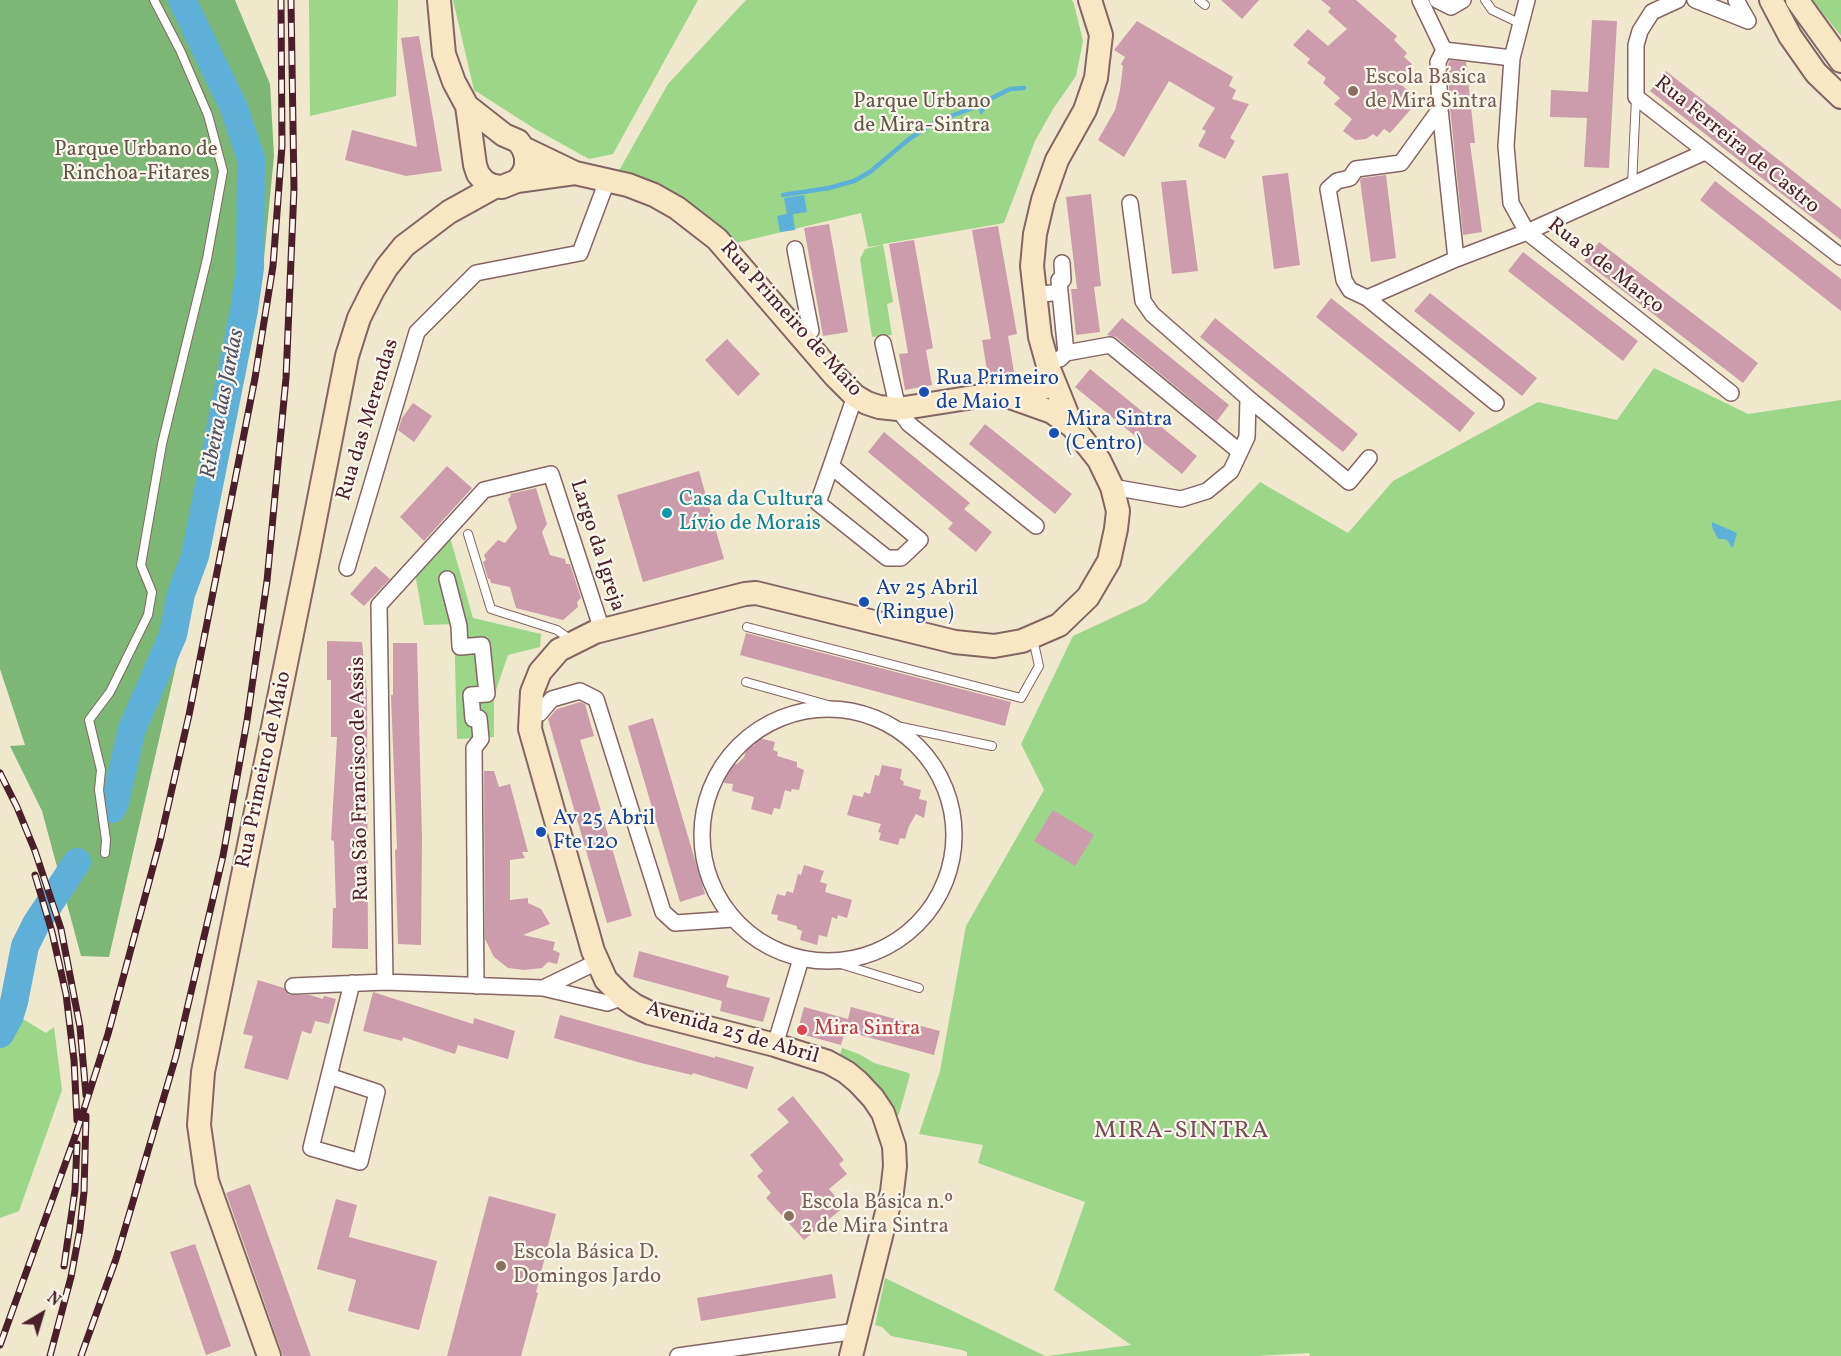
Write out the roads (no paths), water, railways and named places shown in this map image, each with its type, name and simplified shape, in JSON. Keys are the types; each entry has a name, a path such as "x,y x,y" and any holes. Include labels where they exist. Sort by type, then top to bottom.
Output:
{"street":[{"path":"439,0 444,54 454,82 467,106 478,174 485,182 507,184 523,174 526,166 524,148 518,141 504,135 467,106"},
{"name":"Avenida 25 de Abril","path":"851,1356 892,1192 895,1166 894,1146 883,1113 873,1098 846,1072 811,1055 650,1013 623,997 606,980 597,962 530,729 532,692 540,672 559,651 602,630 716,600 756,593 955,642 994,646 1022,641 1059,625 1088,597 1109,561 1118,511 1112,488 1099,460 1072,426 1052,377 1040,337 1032,266 1035,234 1043,200 1057,160 1085,110 1096,78 1101,35 1090,0"},
{"path":"1420,0 1444,51"},
{"path":"1437,0 1451,7 1463,0"},
{"name":"Rua 8 de Março","path":"1527,0 1512,58 1506,146 1511,203 1527,232 1731,393"},
{"name":"Rua Ferreira de Castro","path":"1677,0 1652,12 1640,30 1636,45 1636,97 1841,258"},
{"path":"1695,0 1748,21 1736,0"},
{"path":"1771,0 1790,36 1816,73 1841,97"},
{"path":"1797,0 1808,19 1841,61"},
{"path":"1444,51 1512,58"},
{"path":"1444,51 1438,62 1440,110 1456,260"},
{"path":"1440,110 1401,163 1356,169 1350,178 1337,182 1328,189 1344,280 1350,290 1367,298 1496,403"},
{"path":"475,161 478,148 486,139 504,135"},
{"name":"Rua Primeiro de Maio","path":"524,148 575,173 628,185 654,195 677,208 717,239 809,347 855,396 879,407 898,409 993,394 1006,396 1052,377"},
{"path":"1367,298 1527,232 1705,152"},
{"name":"Rua Primeiro de Maio","path":"449,212 475,161"},
{"name":"Rua Primeiro de Maio","path":"269,1356 207,1181 199,1125 203,1072 347,356 359,318 373,290 387,267 404,246 449,212 507,184 575,173"},
{"name":"Rua das Merendas","path":"347,568 417,332 477,273 580,253 606,181"},
{"path":"1130,203 1143,302 1152,314 1349,482 1369,458"},
{"path":"795,249 811,331"},
{"path":"1052,377 1066,353 1059,280 1063,280 1062,263"},
{"path":"1035,295 1060,292"},
{"path":"883,344 898,409 909,424 1036,526"},
{"path":"1066,353 1110,345 1240,452"},
{"path":"831,466 920,540 901,558 887,558 818,503 855,396"},
{"path":"1006,396 1030,402 1052,412 1072,426"},
{"path":"1112,488 1181,499 1208,491 1231,471 1247,437 1248,398"},
{"name":"Largo da Igreja","path":"516,482 550,474 602,630"},
{"name":"Rua São Francisco de Assis","path":"385,982 379,605 484,490 516,482"},
{"path":"447,579 459,626 460,647 482,645 487,694 471,695 473,719 479,718 481,739 474,748 476,986"},
{"path":"529,715 540,713 552,699 580,691 596,699 663,912 675,923 733,919"},
{"path":"818,709 853,712 887,724 915,744 941,779 953,820 951,863 935,903 916,927 892,945 864,957 834,962 801,959 764,944 733,919 712,887 702,851 703,813 715,777 737,747 765,725 791,714 818,709"},
{"path":"776,1045 801,959"},
{"path":"543,988 597,962"},
{"path":"293,986 385,982 543,988 607,1003 623,997"},
{"path":"329,1076 377,1092 360,1162 311,1148 352,983"},
{"path":"678,1356 857,1331"}],"lane":[{"path":"105,853 106,840 99,790 101,770 89,720 110,692 148,615 152,592 141,565 162,444 207,259 223,171 208,115 180,50 154,0"},
{"path":"1485,0 1492,10 1521,24"},
{"path":"1632,185 1636,97"},
{"path":"468,534 491,609 557,630 575,642"},
{"path":"747,627 1021,698 1039,666 1032,637"},
{"path":"746,682 853,712"},
{"path":"887,724 992,747"},
{"path":"834,962 919,988"}],"water":[{"path":"987,95 992,101 981,115 974,101"},
{"path":"804,195 807,212 793,214 795,230 780,232 777,216 787,214 784,198"},
{"path":"1712,522 1737,533 1733,547 1725,539 1718,539"}],"waterway":[{"name":"Ribeira das Jardas","path":"112,809 132,729 173,635 181,594 195,556 244,310 250,268 251,159 234,108 182,0"},
{"path":"988,100 1010,89 1024,88"},
{"path":"783,195 829,188 854,181 870,172 909,139 937,121 981,105"},
{"path":"245,303 256,305"},
{"name":"Ribeira das Jardas","path":"0,1034 9,1018 14,1002 25,946 36,924 77,862"}],"railway":[{"path":"0,1345 77,1131 108,1034 160,841 189,715 255,378 273,266 282,146 281,0"},
{"path":"81,1356 116,1259 176,1056 223,856 247,721 267,581 286,378 294,189 291,0"},
{"path":"0,773 35,851 61,929 80,1027 86,1095"},
{"path":"35,875 52,932 66,994 74,1060 77,1120"},
{"path":"50,1356 71,1277 80,1229 84,1192 86,1116"},
{"path":"64,1266 75,1190 77,1144"}],"place":[{"name":"Escola Básica de Mira Sintra","path":"1353,91"},
{"name":"Rua Primeiro de Maio 1","path":"924,392"},
{"name":"Mira Sintra (Centro)","path":"1054,433"},
{"name":"Casa da Cultura Lívio de Morais","path":"667,513"},
{"name":"Av 25 Abril (Ringue)","path":"864,602"},
{"name":"Av 25 Abril Fte 120","path":"541,832"},
{"name":"Mira Sintra","path":"802,1030"},
{"name":"Escola Básica n.º 2 de Mira Sintra","path":"789,1216"},
{"name":"Escola Básica D. Domingos Jardo","path":"501,1266"}],"district":[{"name":"MIRA-SINTRA","path":"1182,1133"}],"park label":[{"name":"Parque Urbano de Mira-Sintra","path":"922,115"},
{"name":"Parque Urbano de Rinchoa-Fitares","path":"136,163"}]}
